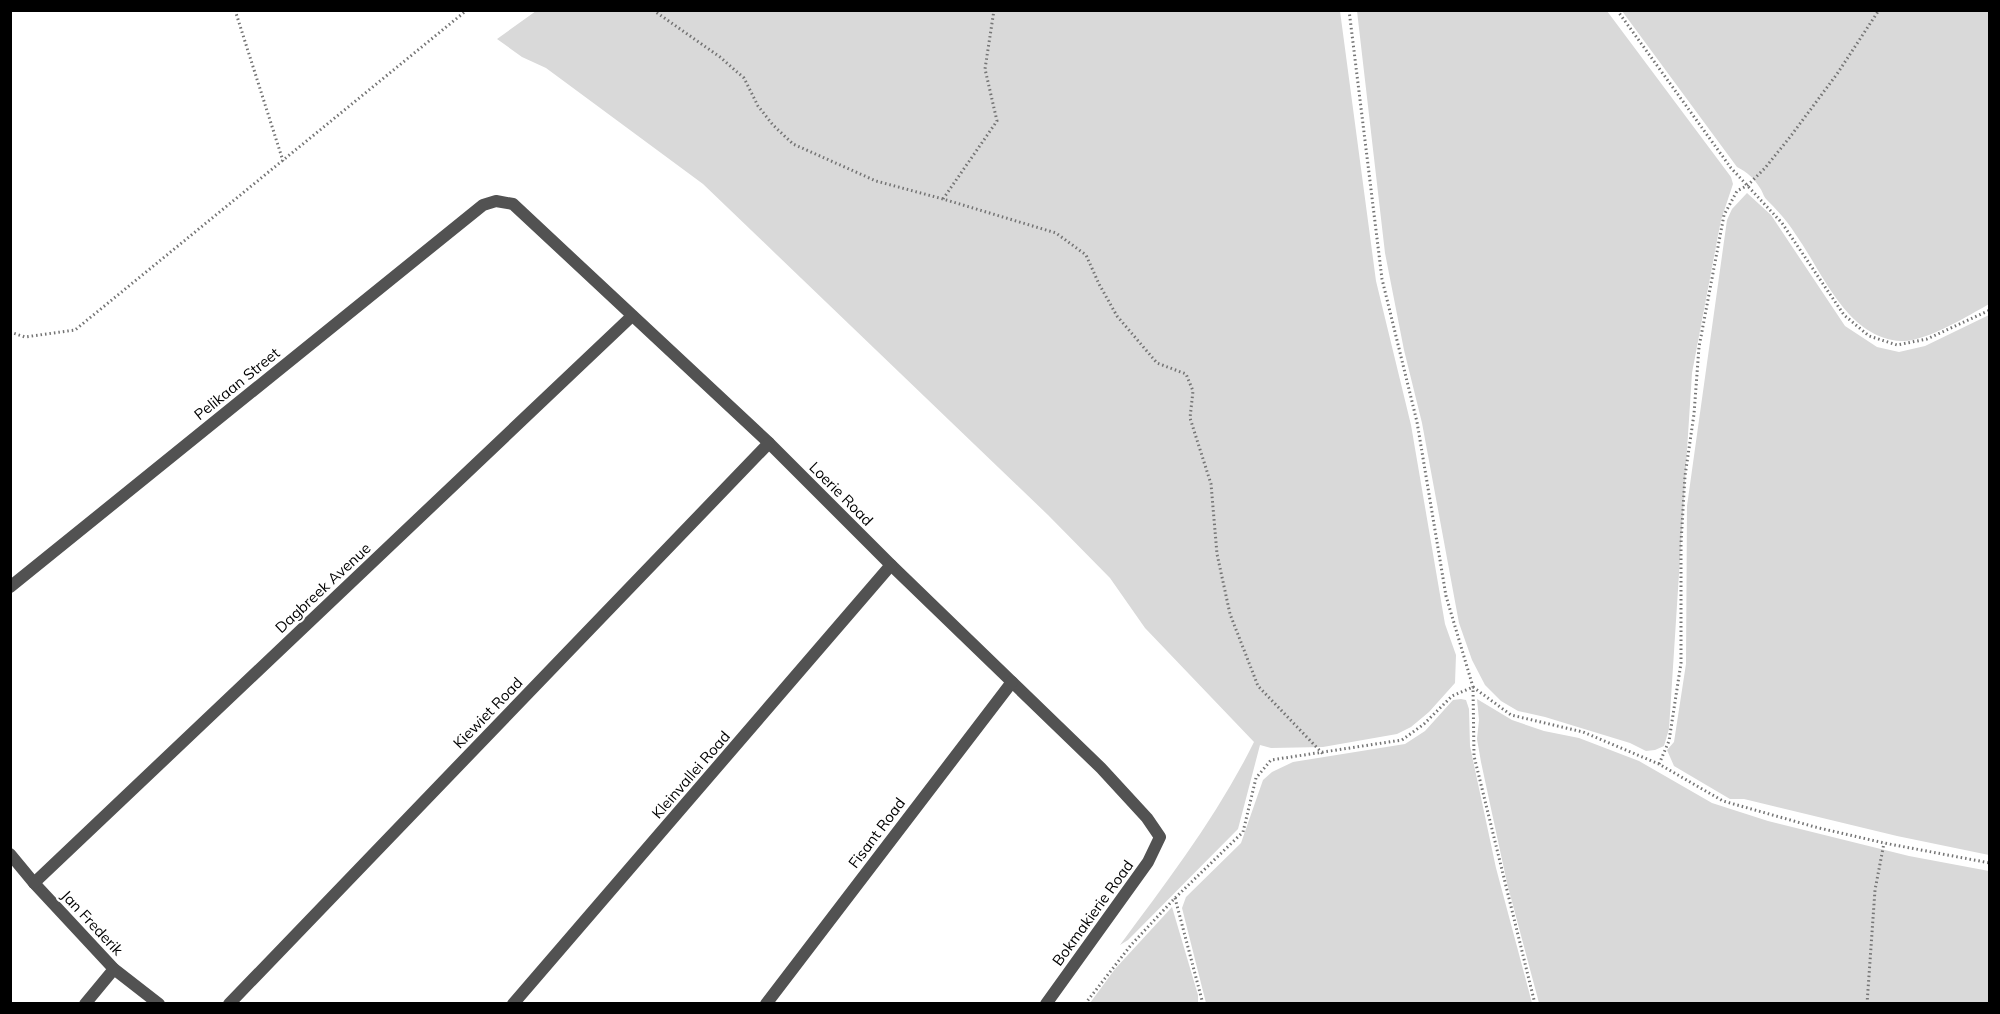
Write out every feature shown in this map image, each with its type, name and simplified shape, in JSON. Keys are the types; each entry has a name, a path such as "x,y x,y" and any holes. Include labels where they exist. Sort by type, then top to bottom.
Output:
{"street":[{"name":"Loerie Road","path":"483,205 496,201 513,204 769,443 891,566 1101,768 1160,837"},
{"name":"Pelikaan Street","path":"10,587 483,205"},
{"name":"Dagbreek Avenue","path":"34,883 632,316"},
{"name":"Kiewiet Road","path":"229,1004 769,443"},
{"name":"Kleinvallei Road","path":"513,1004 891,566"},
{"name":"Fisant Road","path":"766,1004 1012,682"},
{"name":"Bokmakierie Road","path":"1046,1004 1148,862 1160,837"},
{"name":"Jan Frederik","path":"10,854 114,969 159,1004"},
{"path":"85,1004 114,969"}],"path":[{"path":"235,10 283,161"},
{"path":"10,332 25,337 75,330 467,10"},
{"path":"653,10 720,57 744,78 765,115 792,144 876,181 943,198 1056,232 1086,255 1117,316 1158,363 1186,374 1193,391 1190,418 1211,484 1217,554 1230,614 1258,686 1323,754"},
{"path":"943,198 997,121 985,69 994,10"},
{"path":"1349,10 1382,279 1417,422 1446,596 1473,687 1474,756 1535,1004"},
{"path":"1617,10 1731,168 1782,223 1844,315 1869,336 1897,345 1927,339 1989,310"},
{"path":"1659,764 1669,741 1681,663 1681,532 1685,476 1694,414 1699,346 1724,215 1737,191 1748,185 1790,137 1837,74 1879,10"},
{"path":"1085,1004 1131,945 1175,898 1243,832 1256,778 1271,760 1323,754 1402,740 1424,724 1452,696 1473,687"},
{"path":"1473,687 1511,714 1583,732 1659,764 1723,801 1815,827 1989,863"},
{"path":"1867,1004 1875,890 1884,843"},
{"path":"1175,898 1203,1004"}],"shaded area":[{"path":"536,11 1340,11 1376,281 1411,425 1445,624 1456,655 1455,683 1429,712 1411,727 1397,734 1323,747 1271,748 1260,745 1238,829 1128,940 1120,945 1208,821 1254,742 1145,628 1110,578 1048,515 703,184 546,68 522,57 497,39"},
{"path":"1357,11 1607,11 1731,177 1733,184 1721,220 1692,373 1669,729 1664,746 1655,750 1646,751 1630,743 1518,711 1501,701 1485,685 1472,660 1459,623 1422,423 1404,350 1385,253"},
{"path":"1622,11 1989,11 1989,304 1921,338 1901,341 1882,337 1866,329 1838,301 1790,226 1766,198 1753,178 1737,167"},
{"path":"1747,193 1771,215 1845,326 1877,347 1899,352 1925,346 1989,315 1989,855 1897,836 1744,799 1730,799 1674,766 1667,750 1674,742 1686,664 1687,506 1727,220 1732,209"},
{"path":"1477,699 1512,720 1544,731 1579,738 1639,761 1712,803 1768,821 1909,856 1989,871 1989,1003 1539,1003 1507,883 1481,762 1477,739 1479,720"},
{"path":"1453,700 1466,700 1469,709 1470,746 1496,868 1532,1003 1206,1003 1182,908 1186,897 1241,843 1263,780 1272,772 1293,762 1405,744 1425,731"},
{"path":"1172,907 1198,995 1198,1003 1090,1003 1115,969"}]}
